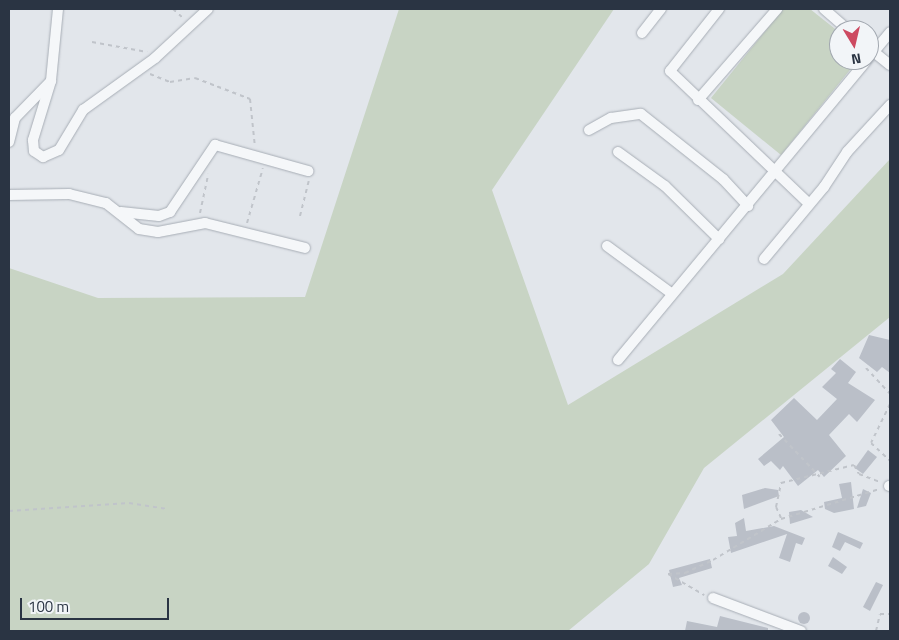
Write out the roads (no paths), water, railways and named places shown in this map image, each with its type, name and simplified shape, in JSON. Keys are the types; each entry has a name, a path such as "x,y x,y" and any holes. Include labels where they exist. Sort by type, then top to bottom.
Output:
{"street":[{"path":"58,9 51,81 35,122 33,146 43,157 60,150 83,110 159,54 186,26 208,9"},
{"path":"642,33 661,9"},
{"path":"719,9 671,64 674,78 778,172 808,202"},
{"path":"698,100 777,9"},
{"path":"824,9 837,20"},
{"path":"879,43 890,32"},
{"path":"879,56 890,65"},
{"path":"618,360 656,320 671,293 778,172 857,70"},
{"path":"9,142 15,118 51,81"},
{"path":"764,259 808,202 890,105"},
{"path":"589,130 611,118 641,114 723,179 748,206"},
{"path":"117,211 159,216 170,212 215,145 308,171"},
{"path":"618,152 665,186 719,239"},
{"path":"9,195 69,194 106,203 139,229 158,232 200,223 305,248"},
{"path":"607,246 671,293"},
{"path":"713,598 801,631"}]}
